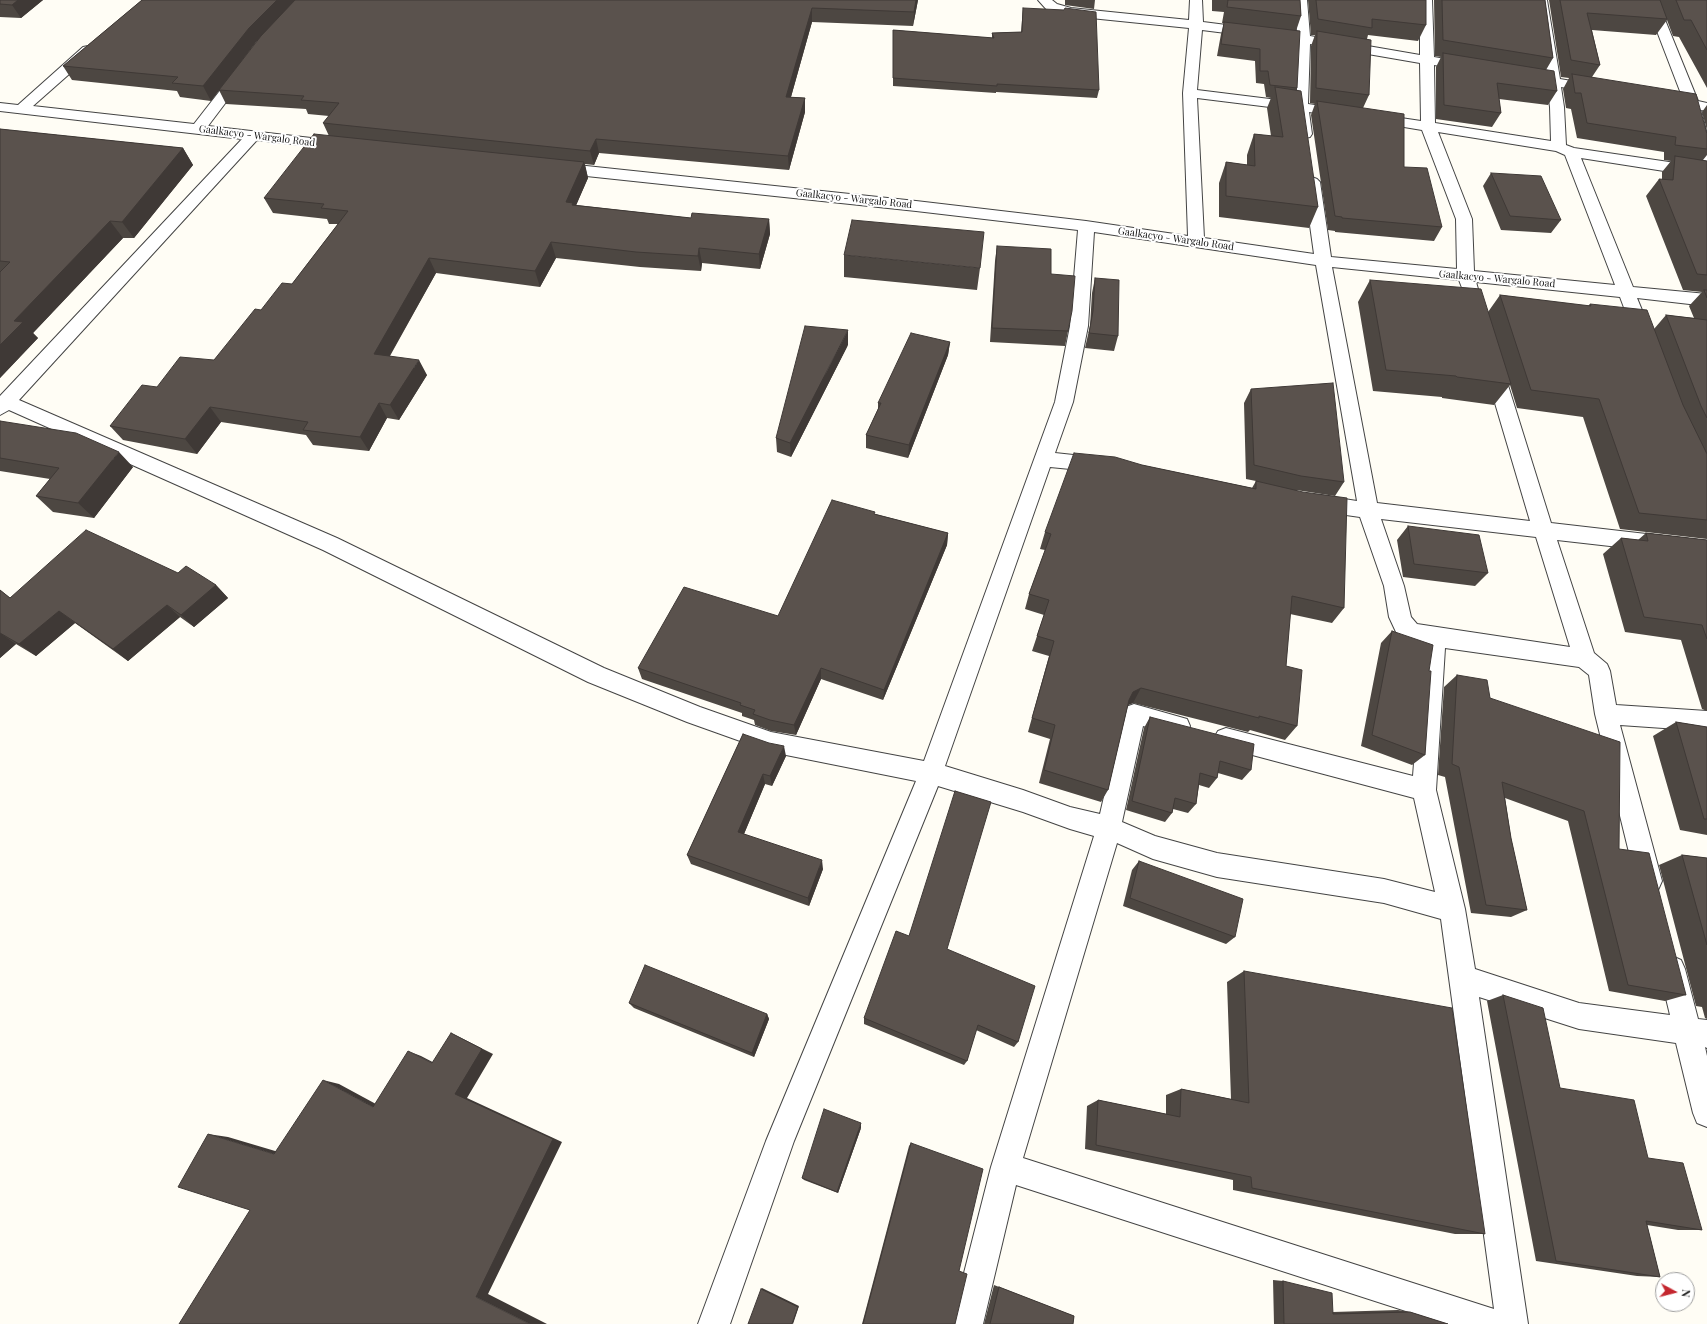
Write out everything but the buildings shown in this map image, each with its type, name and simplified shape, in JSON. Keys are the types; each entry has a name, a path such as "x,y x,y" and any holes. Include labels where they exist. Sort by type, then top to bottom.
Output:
{"street":[{"path":"1044,0 1052,7 1070,12 1196,25 1304,39 1456,65"},
{"path":"1196,0 1196,25 1190,92 1196,242"},
{"path":"1301,0 1304,39 1301,107 1306,145"},
{"path":"1426,0 1428,126 1464,219 1466,277 1475,306"},
{"path":"1541,0 1545,19 1552,82 1565,149 1626,291 1648,349"},
{"path":"1190,92 1357,115 1565,149 1707,169 1692,105 1651,0"},
{"path":"22,110 97,42"},
{"path":"198,129 249,64"},
{"path":"1515,75 1606,91"},
{"path":"1661,100 1707,107"},
{"name":"Gaalkacyo - Wargalo Road","path":"0,107 354,147"},
{"path":"253,136 3,405 330,544 596,674 695,715 771,742 931,773 1023,801 1070,818 1109,828 1153,846 1217,864 1384,892 1452,909"},
{"name":"Gaalkacyo - Wargalo Road","path":"542,167 916,206 1086,226 1323,261 1466,277 1626,291 1707,300"},
{"path":"1310,169 1323,261 1361,464 1368,510 1394,586 1400,617 1404,626 1411,632 1435,637 1585,658"},
{"path":"714,1324 780,1141 931,773 1064,402 1079,326 1086,226"},
{"path":"1486,344 1543,529 1585,658 1599,671 1606,714 1654,900"},
{"path":"1043,459 1121,467"},
{"path":"1300,500 1368,510 1707,549"},
{"path":"1435,637 1430,689 1424,790 1452,909 1512,1324"},
{"path":"967,1324 1006,1167 1109,828 1134,714 1424,790"},
{"path":"1606,714 1707,721"},
{"path":"1666,947 1697,1033 1707,1113"},
{"path":"1463,979 1579,1016 1697,1033"},
{"path":"1006,1167 1494,1324"}]}
